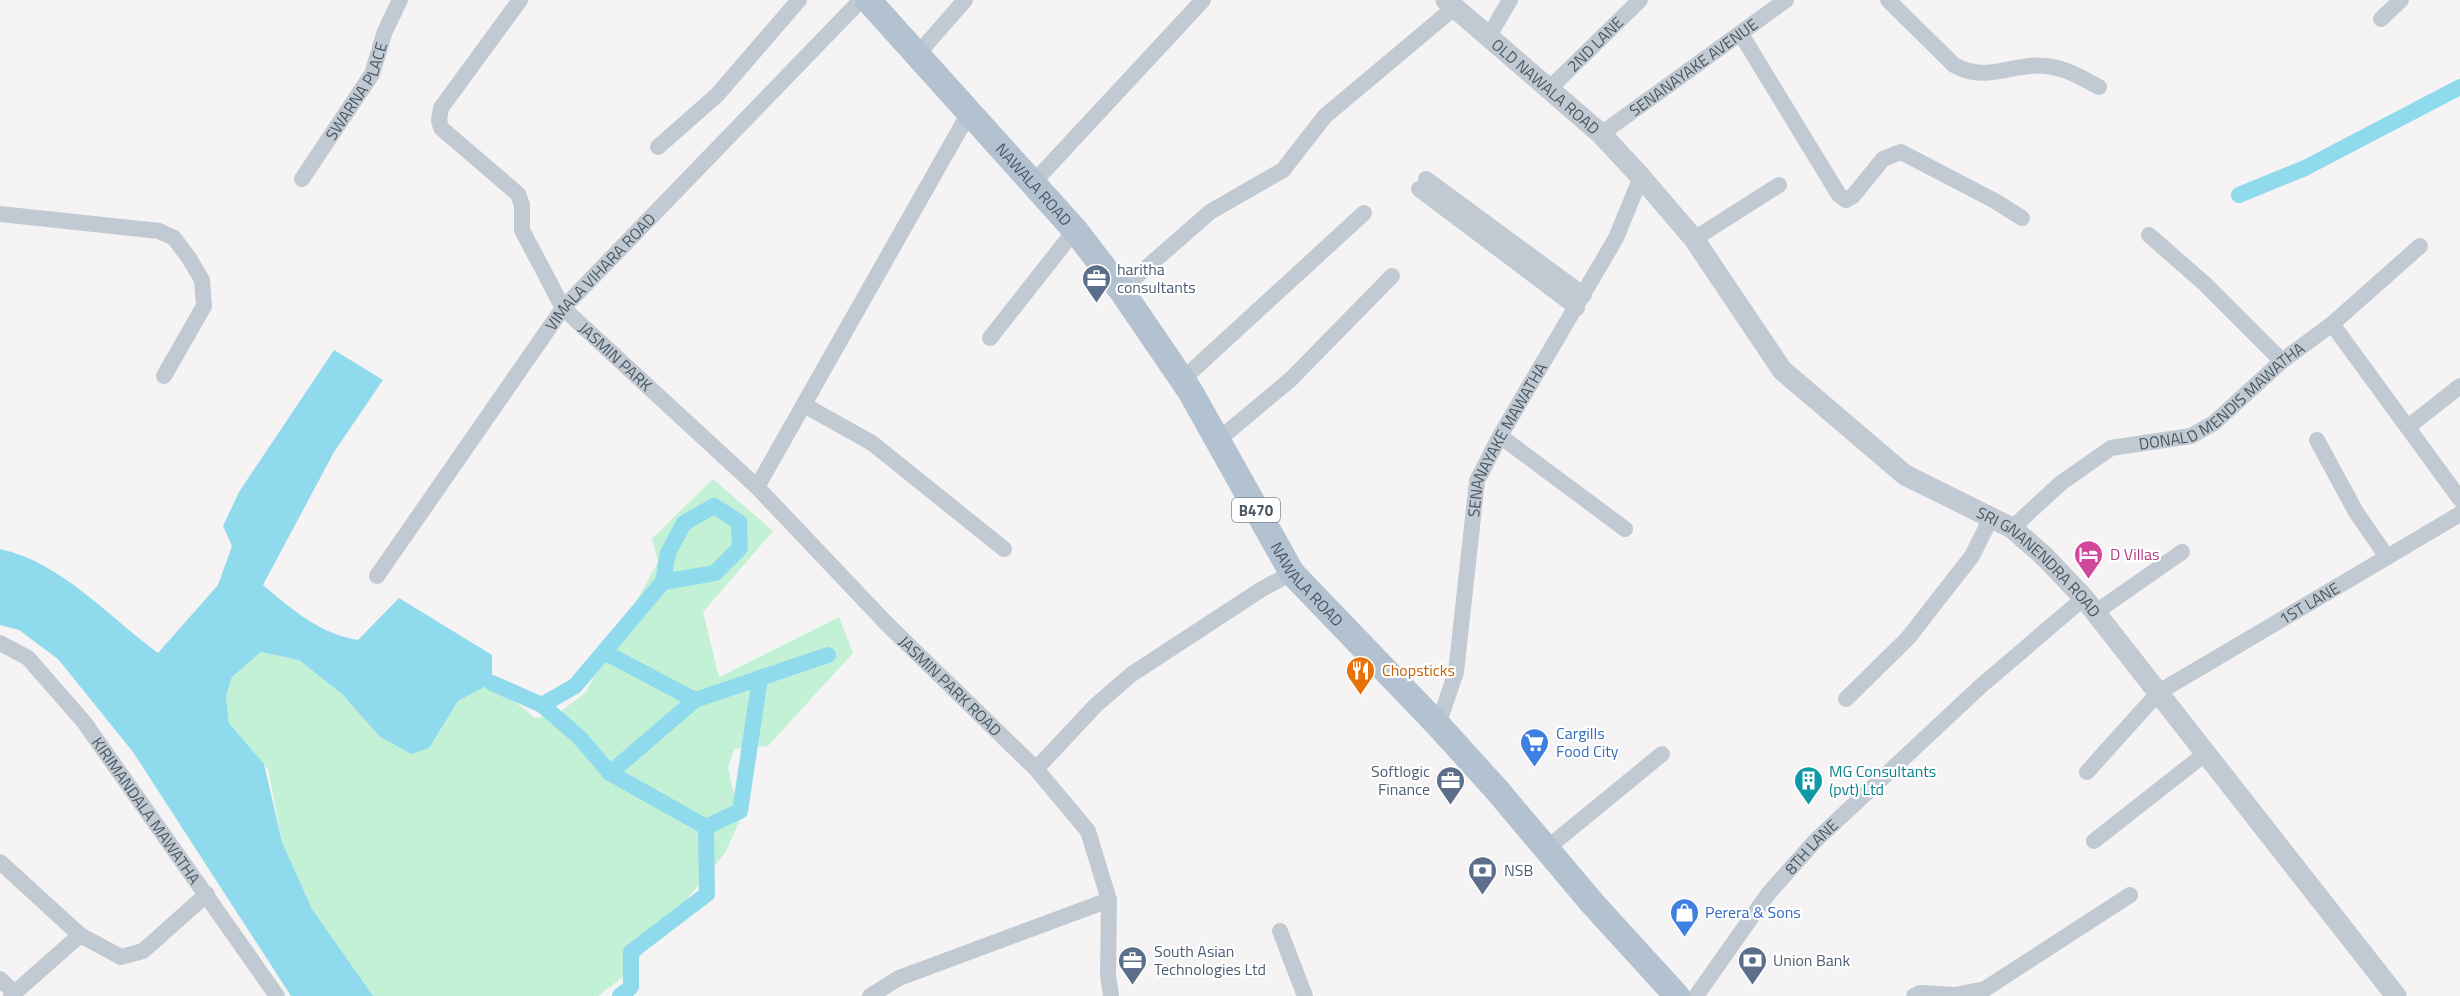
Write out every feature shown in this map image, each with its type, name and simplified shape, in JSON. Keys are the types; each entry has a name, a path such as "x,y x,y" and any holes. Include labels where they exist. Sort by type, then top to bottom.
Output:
{"main road":[{"name":"NAWALA ROAD","path":"868,0 1075,230 1121,290 1182,380 1292,573 1438,725 1677,996"}],"street":[{"name":"SWARNA PLACE","path":"302,178 372,74 385,31 400,0"},
{"name":"JASMIN PARK","path":"520,0 441,108 439,120 441,128 518,194 522,205 522,230 563,308 690,426"},
{"path":"658,147 717,95 800,0"},
{"name":"VIMALA VIHARA ROAD","path":"377,576 563,308 861,0"},
{"path":"917,55 965,0"},
{"path":"1033,183 1203,0"},
{"path":"1489,36 1510,0"},
{"name":"2ND LANE","path":"1550,88 1640,0"},
{"name":"SENANAYAKE AVENUE","path":"1601,135 1786,0"},
{"path":"1888,0 1954,65 1966,72 1978,74 2044,65 2063,69 2099,87"},
{"path":"2381,19 2401,0"},
{"path":"1121,290 1209,212 1283,170 1325,116 1450,4"},
{"name":"OLD NAWALA ROAD","path":"1450,4 1550,88 1601,135 1641,177"},
{"path":"1741,34 1839,195 1846,200 1853,196 1883,159 1901,152 1995,201 2022,218"},
{"path":"757,487 969,113"},
{"name":"SRI GNANENDRA ROAD","path":"1641,177 1694,239 1782,370 1905,475 2012,528 2045,558 2090,605 2396,996"},
{"name":"SENANAYAKE MAWATHA","path":"1438,725 1456,672 1477,481 1500,436 1616,238 1641,177"},
{"path":"1423,184 1580,301"},
{"path":"1694,239 1779,185"},
{"path":"1182,380 1364,213"},
{"path":"0,214 159,231 174,238 202,280 204,306 164,376"},
{"path":"990,338 1075,230"},
{"path":"2149,235 2205,284 2282,361"},
{"name":"DONALD MENDIS MAWATHA","path":"2012,528 2061,483 2111,448 2191,436 2214,423 2282,361 2332,324 2420,246"},
{"path":"1217,441 1291,379 1392,276"},
{"path":"2332,324 2460,499"},
{"path":"2408,427 2460,386"},
{"path":"804,405 872,443 1005,549"},
{"name":"JASMIN PARK ROAD","path":"690,426 757,487 887,624 1036,769 1088,831 1109,900 1108,975 1112,996"},
{"path":"1500,436 1625,529"},
{"path":"2317,440 2356,512 2387,557"},
{"name":"1ST LANE","path":"2087,772 2159,692 2460,514"},
{"path":"1846,699 1916,628 1972,556 1991,518"},
{"name":"8TH LANE","path":"1696,996 1768,894 1816,840 1982,685 2090,605 2182,552"},
{"path":"1036,769 1096,705 1132,674 1262,589 1292,573"},
{"name":"KIRIMANDALA MAWATHA","path":"0,643 28,658 84,722 277,996"},
{"path":"2094,841 2206,753"},
{"path":"1546,849 1662,754"},
{"path":"0,862 80,935 121,957 143,951 207,894"},
{"path":"1914,996 1920,993 1955,995 1985,989 2130,895"},
{"path":"870,996 899,978 1109,900"},
{"path":"1280,931 1305,996"},
{"path":"0,979 12,994 80,935"}],"green space":[{"path":"713,479 773,531 703,612 719,677 839,617 853,653 768,746 734,749 728,768 740,820 725,853 624,976 598,996 373,996 312,909 282,842 268,769 229,723 226,696 232,677 261,652 299,660 343,695 379,736 429,748 458,701 492,683 535,718 554,716 585,693 658,562 652,539"}],"water":[{"path":"334,350 383,380 334,452 263,585 296,612 318,626 358,640 399,598 492,655 492,683 458,701 429,748 411,754 379,736 343,695 299,660 261,652 232,677 226,696 229,723 264,764 282,842 312,909 373,996 291,996 133,752 58,659 19,630 0,625 0,549 22,556 64,578 158,653 218,585 232,546 223,526 239,492"}],"waterway":[{"path":"2239,195 2305,168 2460,87"},
{"path":"492,683 542,705 575,686 663,582 668,553 684,523 714,506 739,522 740,548 715,573 663,582"},
{"path":"604,652 695,700"},
{"path":"610,773 695,700 828,655"},
{"path":"706,827 740,811 760,678"},
{"path":"542,705 579,737 610,773 706,827 707,894 631,952 631,987 620,996"}],"place":[{"name":"haritha consultants","path":"1096,304"},
{"name":"D Villas","path":"2089,580"},
{"name":"Chopsticks","path":"1361,696"},
{"name":"Cargills Food City","path":"1535,768"},
{"name":"Softlogic Finance","path":"1451,806"},
{"name":"MG Consultants (pvt) Ltd","path":"1808,806"},
{"name":"NSB","path":"1483,896"},
{"name":"Perera & Sons","path":"1684,938"},
{"name":"South Asian Technologies Ltd","path":"1133,986"},
{"name":"Union Bank","path":"1752,986"}]}
